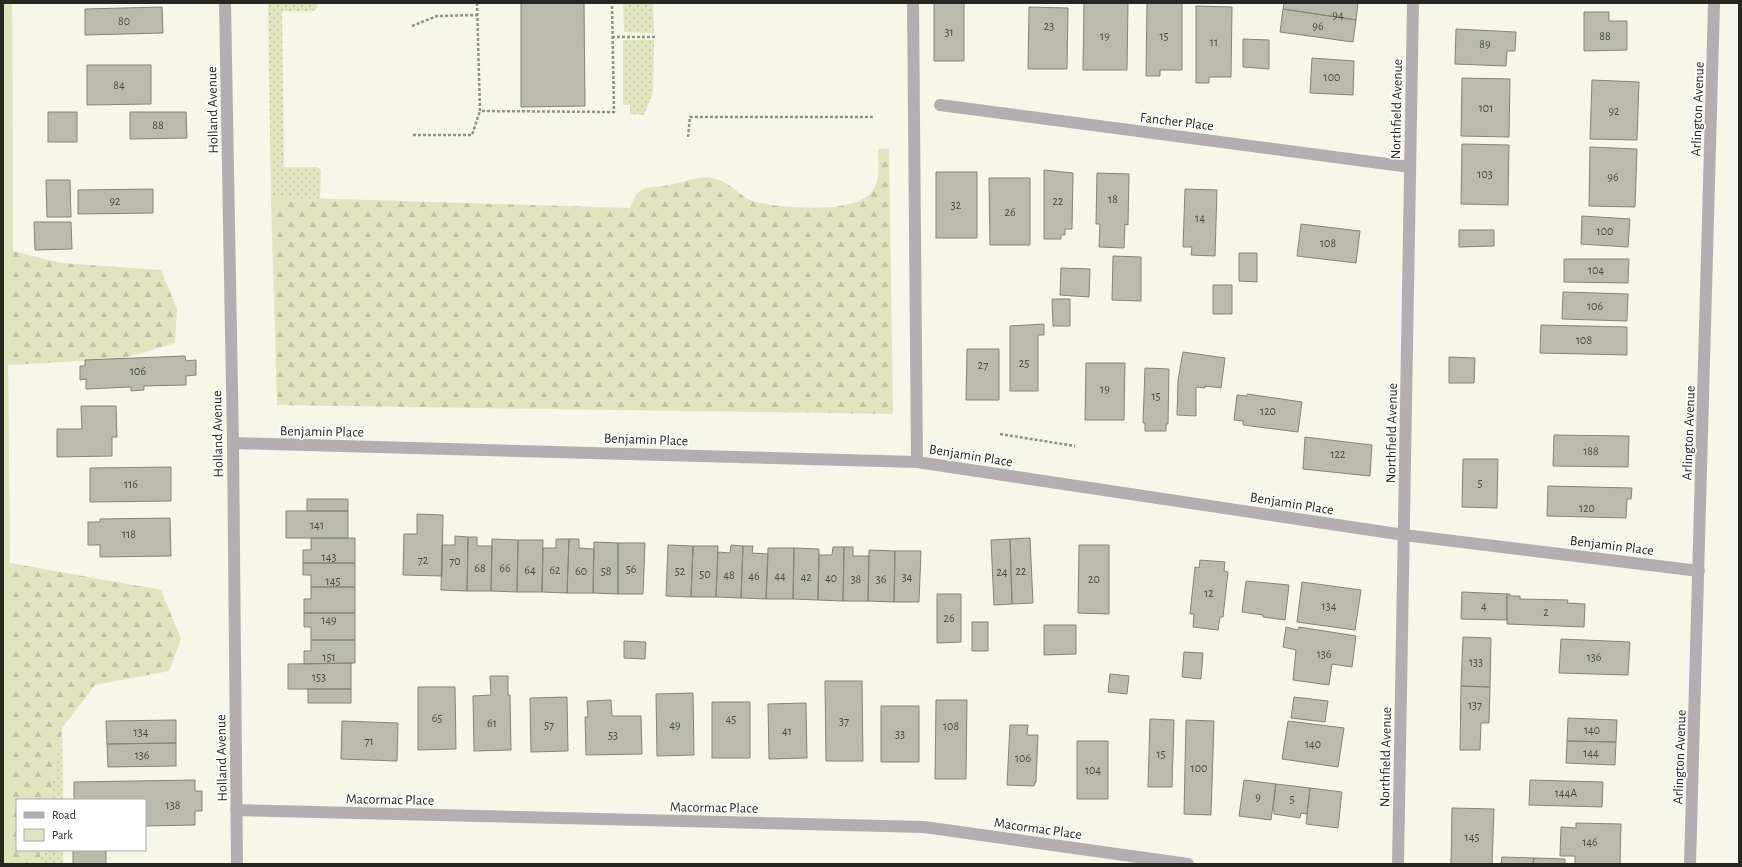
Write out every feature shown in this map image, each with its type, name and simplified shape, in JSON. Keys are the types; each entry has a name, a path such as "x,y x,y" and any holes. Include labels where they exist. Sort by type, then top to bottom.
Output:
{"street":[{"name":"Holland Avenue","path":"225,3 237,864"},
{"path":"913,3 917,462"},
{"name":"Northfield Avenue","path":"1398,864 1413,3"},
{"name":"Arlington Avenue","path":"1690,864 1714,3"},
{"name":"Fancher Place","path":"940,105 1410,167"},
{"name":"Benjamin Place","path":"232,443 917,462 1404,535 1699,571"},
{"name":"Macormac Place","path":"236,810 924,827 1188,864"}],"path":[{"path":"413,135 472,135 480,111 478,3"},
{"path":"480,111 614,112 612,3"},
{"path":"412,26 437,16 478,15"},
{"path":"612,37 655,37"},
{"path":"688,137 690,117 875,117"},
{"path":"1000,434 1075,446"}],"green space":[{"path":"3,3 12,3 13,251 61,263 161,270 177,309 175,343 120,359 8,365 10,563 161,590 181,639 169,671 95,685 62,728 50,799 16,799 16,851 41,851 39,864 3,864"},
{"path":"3,3 12,3 13,251 8,365 10,563 9,864 3,864"},
{"path":"268,3 318,3 317,8 313,11 282,11 284,167 317,167 321,170 320,199 271,197"},
{"path":"623,3 653,3 654,33 624,32"},
{"path":"623,40 654,40 653,92 644,115 630,114 630,105 623,105"},
{"path":"878,149 889,149 893,414 277,405 271,197 630,208 637,194 646,188 666,186 696,179 712,178 722,181 748,199 757,202 781,206 810,208 835,207 856,202 871,193 876,186 878,175"},
{"path":"62,728 63,799 50,799"},
{"path":"41,851 63,851 63,864 39,864"}],"building":[{"path":"521,3 584,3 585,106 521,107"},
{"path":"934,3 964,3 964,61 934,61"},
{"path":"1084,3 1128,3 1127,70 1083,70"},
{"path":"1147,3 1182,3 1182,70 1160,70 1160,76 1146,76"},
{"path":"1284,3 1358,3 1356,20 1283,9"},
{"path":"1196,6 1232,7 1231,77 1209,77 1209,83 1196,83"},
{"path":"162,7 163,33 85,35 85,9"},
{"path":"1029,7 1068,8 1067,69 1028,69"},
{"path":"1283,9 1356,20 1353,42 1280,32"},
{"path":"1584,12 1609,12 1609,21 1627,21 1627,50 1584,51"},
{"path":"1456,29 1516,32 1515,51 1507,51 1506,66 1455,64"},
{"path":"1243,39 1269,40 1269,69 1243,67"},
{"path":"1312,58 1354,61 1353,95 1310,93"},
{"path":"87,65 151,65 151,104 87,105"},
{"path":"1462,78 1510,79 1509,137 1461,136"},
{"path":"1592,80 1639,82 1637,140 1590,139"},
{"path":"48,112 77,112 77,142 48,142"},
{"path":"130,112 186,112 187,138 130,139"},
{"path":"1462,144 1509,145 1508,205 1461,204"},
{"path":"1590,147 1637,149 1635,207 1589,206"},
{"path":"1044,170 1073,173 1072,229 1065,229 1065,235 1061,235 1061,239 1044,239"},
{"path":"936,172 977,172 977,238 936,238"},
{"path":"1097,173 1129,174 1128,225 1125,224 1124,248 1099,247 1100,224 1096,224"},
{"path":"989,178 1030,178 1030,245 990,245"},
{"path":"46,180 70,180 71,217 47,217"},
{"path":"153,189 153,213 78,214 78,190"},
{"path":"1185,189 1217,190 1215,256 1191,255 1192,247 1183,247"},
{"path":"1582,216 1630,219 1628,247 1581,244"},
{"path":"34,222 71,222 72,249 35,250"},
{"path":"1301,224 1360,231 1356,263 1297,256"},
{"path":"1459,230 1494,230 1494,246 1459,247"},
{"path":"1239,253 1257,253 1257,282 1239,281"},
{"path":"1113,256 1141,257 1141,301 1112,300"},
{"path":"1564,259 1629,259 1628,283 1564,282"},
{"path":"1061,268 1090,269 1089,297 1060,295"},
{"path":"1213,285 1232,285 1232,314 1213,314"},
{"path":"1563,292 1628,294 1627,321 1562,319"},
{"path":"1052,299 1070,299 1070,326 1053,326"},
{"path":"1044,324 1044,335 1038,335 1038,391 1010,391 1010,326"},
{"path":"1541,325 1627,327 1627,355 1540,353"},
{"path":"967,349 999,349 999,400 966,400"},
{"path":"1183,352 1225,358 1221,388 1205,386 1205,388 1196,387 1196,416 1177,415 1178,380"},
{"path":"185,356 186,361 196,360 196,375 186,376 186,385 144,386 144,390 131,391 131,387 86,389 86,379 80,380 80,366 85,366 85,360"},
{"path":"1449,357 1475,358 1474,383 1449,383"},
{"path":"1086,363 1125,363 1124,420 1085,420"},
{"path":"1145,368 1169,369 1168,424 1166,424 1166,431 1145,431 1145,423 1143,423"},
{"path":"1247,394 1302,402 1298,432 1243,425 1243,421 1234,420 1237,395 1247,396"},
{"path":"81,406 116,406 117,437 112,437 112,456 57,457 57,429 82,429"},
{"path":"1554,435 1629,436 1628,467 1553,466"},
{"path":"1305,437 1372,445 1370,476 1303,469"},
{"path":"1463,459 1498,459 1497,508 1462,507"},
{"path":"171,467 171,501 90,502 90,468"},
{"path":"1548,486 1632,488 1631,499 1627,499 1626,518 1547,516"},
{"path":"307,499 348,499 348,511 307,511"},
{"path":"286,511 348,511 348,538 286,538"},
{"path":"417,514 443,515 442,576 403,575 404,534 417,534"},
{"path":"170,518 171,556 100,557 100,545 88,545 88,522 100,522 100,519"},
{"path":"455,536 468,537 467,591 441,590 442,545 455,545"},
{"path":"468,537 477,537 477,546 492,546 491,591 467,591"},
{"path":"311,538 355,538 355,563 303,563 303,550 311,550"},
{"path":"1030,538 1033,603 1012,604 1010,539"},
{"path":"492,539 518,540 517,592 491,591"},
{"path":"556,539 569,539 567,593 542,592 543,548 556,548"},
{"path":"569,539 579,539 579,548 594,549 593,593 567,593"},
{"path":"1010,539 1012,604 994,605 991,540"},
{"path":"518,540 543,540 542,592 517,592"},
{"path":"594,542 618,543 618,594 593,593"},
{"path":"618,543 645,543 643,594 618,594"},
{"path":"668,545 693,546 691,597 666,596"},
{"path":"731,545 743,546 741,598 716,597 718,552 730,553"},
{"path":"1079,545 1109,545 1109,614 1078,613"},
{"path":"693,546 718,546 716,597 691,597"},
{"path":"743,546 753,546 752,553 768,554 766,599 741,598"},
{"path":"833,547 844,547 843,601 818,600 819,555 832,555"},
{"path":"844,547 853,547 853,556 869,556 868,601 843,601"},
{"path":"768,548 794,548 793,599 766,599"},
{"path":"794,548 819,549 818,600 793,599"},
{"path":"869,550 895,551 894,602 868,601"},
{"path":"895,551 921,551 919,602 894,602"},
{"path":"1200,560 1225,562 1224,571 1228,572 1223,617 1220,617 1218,630 1193,627 1194,614 1190,614 1195,567 1199,568"},
{"path":"303,563 355,563 355,587 311,587 311,575 303,575"},
{"path":"1246,581 1289,585 1285,620 1242,612"},
{"path":"1302,582 1361,590 1355,630 1297,622"},
{"path":"311,587 355,587 355,613 304,613 304,599 311,599"},
{"path":"1462,592 1507,594 1507,620 1461,619"},
{"path":"937,594 961,594 961,642 937,643"},
{"path":"1507,594 1510,594 1510,596 1520,596 1520,599 1568,600 1567,603 1585,604 1584,627 1507,624"},
{"path":"304,613 355,613 355,640 311,640 311,627 304,627"},
{"path":"972,622 988,622 988,651 972,651"},
{"path":"1044,625 1076,625 1076,654 1044,655"},
{"path":"1286,627 1298,630 1299,627 1356,636 1352,667 1332,664 1329,685 1293,680 1296,650 1283,647"},
{"path":"1463,637 1491,638 1490,687 1461,686"},
{"path":"1561,639 1630,642 1628,675 1559,673"},
{"path":"311,640 355,640 355,663 304,664 304,651 311,651"},
{"path":"624,641 646,642 645,659 624,658"},
{"path":"1184,652 1203,653 1201,679 1182,677"},
{"path":"351,663 351,689 288,689 288,664"},
{"path":"1110,674 1129,676 1127,694 1108,692"},
{"path":"490,676 508,676 508,695 510,695 511,750 474,751 473,696 491,695"},
{"path":"825,681 862,681 863,761 826,761"},
{"path":"1461,686 1490,687 1489,723 1481,723 1480,750 1460,750"},
{"path":"418,687 455,687 456,749 418,750"},
{"path":"308,689 351,689 351,703 308,703"},
{"path":"693,693 694,755 657,756 656,694"},
{"path":"567,697 568,751 531,752 530,698"},
{"path":"1294,697 1328,701 1325,722 1291,718"},
{"path":"611,700 612,716 641,716 642,754 586,755 585,717 588,717 587,701"},
{"path":"936,700 967,700 966,779 935,779"},
{"path":"712,702 750,702 750,758 712,758"},
{"path":"806,703 807,758 769,759 768,704"},
{"path":"881,706 919,706 919,762 881,762"},
{"path":"1568,718 1617,720 1616,742 1567,741"},
{"path":"1150,719 1174,720 1172,787 1148,787"},
{"path":"176,720 176,743 107,744 106,721"},
{"path":"1186,720 1214,721 1211,815 1184,814"},
{"path":"342,721 398,723 397,761 341,759"},
{"path":"1288,721 1344,728 1338,767 1282,759"},
{"path":"1010,725 1028,725 1027,735 1038,735 1036,782 1034,786 1007,785"},
{"path":"1077,741 1108,741 1108,799 1077,799"},
{"path":"1567,741 1616,742 1615,765 1566,763"},
{"path":"176,743 176,766 108,767 107,744"},
{"path":"195,780 195,791 202,791 202,811 195,811 195,825 146,826 146,799 74,799 74,782"},
{"path":"1244,780 1276,784 1271,820 1239,816"},
{"path":"1530,780 1603,782 1602,807 1529,805"},
{"path":"1276,784 1310,788 1307,814 1301,813 1300,818 1274,814 1273,809"},
{"path":"1310,788 1342,792 1338,828 1306,824"},
{"path":"1452,808 1494,809 1492,864 1451,864"},
{"path":"1576,823 1621,824 1620,864 1575,864 1575,856 1560,856 1561,827 1576,828"},
{"path":"73,851 106,851 106,864 73,864"},
{"path":"1502,857 1534,858 1533,864 1501,864"},
{"path":"1534,858 1565,859 1565,864 1533,864"}]}
